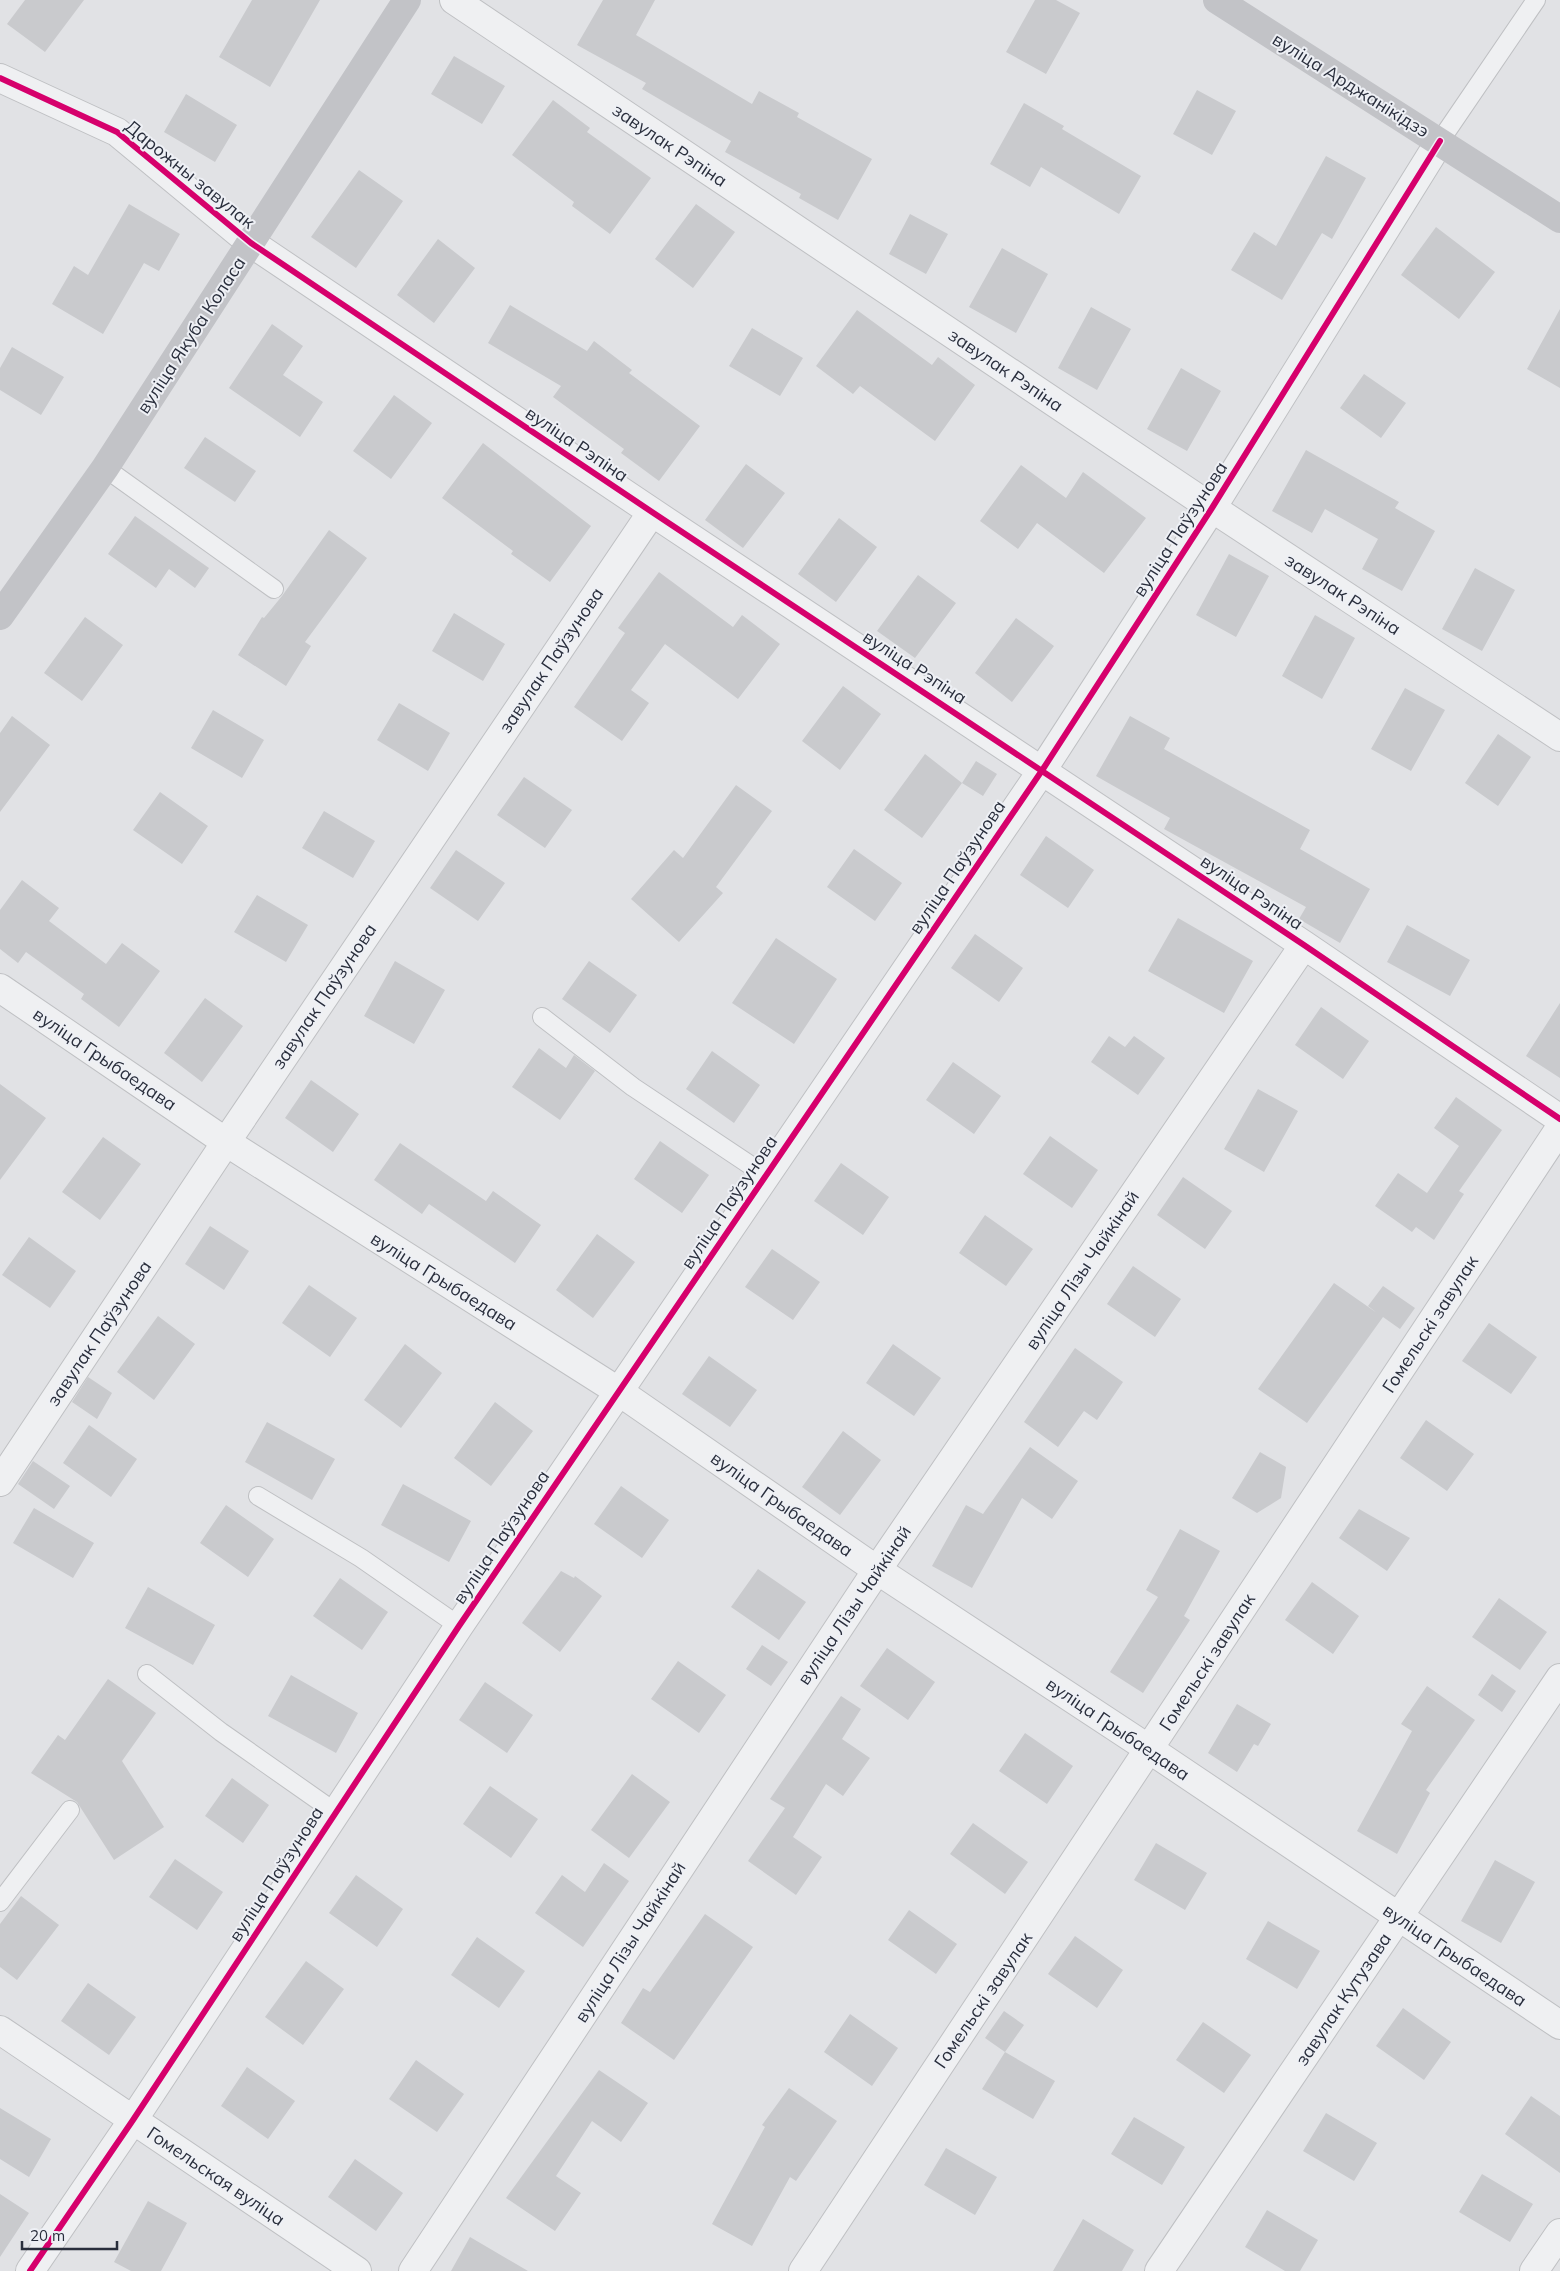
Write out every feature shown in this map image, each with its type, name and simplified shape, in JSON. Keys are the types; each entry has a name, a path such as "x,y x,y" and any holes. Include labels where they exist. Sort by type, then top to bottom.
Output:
{"main road":[{"name":"вуліца Якуба Коласа","path":"0,616 105,468 407,0"},
{"name":"вуліца Арджанікідзэ","path":"1217,0 1560,219"}],"street":[{"name":"завулак Рэпіна","path":"454,0 1212,508 1560,737"},
{"name":"Дарожны завулак","path":"0,78 117,132 251,242"},
{"name":"вуліца Паўзунова","path":"30,2271 133,2120 459,1626 1043,769 1212,508 1440,141"},
{"name":"вуліца Рэпіна","path":"251,242 652,512 1043,769 1560,1119"},
{"name":"завулак Паўзунова","path":"0,1482 226,1142 652,512"},
{"name":"вуліца Лізы Чайкінай","path":"413,2271 877,1570 1304,945"},
{"name":"вуліца Грыбаедава","path":"0,988 226,1142 618,1391 877,1570 1149,1749 1560,2025"},
{"name":"Гомельскі завулак","path":"803,2271 1560,1128"},
{"name":"завулак Кутузава","path":"1159,2271 1560,1678"},
{"name":"Гомельская вуліца","path":"0,2030 357,2271"},
{"path":"1534,2271 1560,2233"}],"lane":[{"path":"1440,141 1536,0"},
{"path":"105,468 274,590"},
{"path":"542,1017 633,1087 765,1175"},
{"path":"258,1496 361,1558 459,1626"},
{"path":"147,1674 221,1732 335,1812"},
{"path":"0,1902 70,1810"}],"building":[{"path":"25,0 84,0 45,52 7,24"},
{"path":"252,0 320,0 270,87 219,57"},
{"path":"603,0 655,0 636,35 752,104 759,91 799,113 797,117 872,159 838,220 799,198 801,194 725,152 731,141 642,89 646,83 577,45"},
{"path":"1035,0 1056,0 1080,13 1046,74 1006,52"},
{"path":"454,56 505,86 482,124 431,94"},
{"path":"1197,90 1236,111 1212,155 1173,134"},
{"path":"186,94 237,125 215,162 164,132"},
{"path":"553,100 590,128 587,132 651,178 610,234 572,206 574,202 512,155"},
{"path":"1024,103 1064,126 1062,129 1141,176 1119,214 1041,167 1030,187 990,164"},
{"path":"1326,156 1366,178 1332,239 1322,233 1282,300 1231,270 1254,232 1276,246"},
{"path":"359,170 403,201 356,268 311,237"},
{"path":"129,204 180,234 159,271 144,263 103,334 52,304 74,266 88,275"},
{"path":"696,204 735,232 693,288 655,259"},
{"path":"910,214 948,234 926,274 889,254"},
{"path":"1436,227 1495,272 1459,319 1401,275"},
{"path":"438,239 475,268 434,323 397,295"},
{"path":"1002,248 1048,274 1016,333 969,307"},
{"path":"510,305 587,351 594,341 632,370 629,373 700,426 659,481 621,453 624,449 553,397 561,386 488,343"},
{"path":"1091,307 1131,329 1097,390 1058,368"},
{"path":"1560,309 1560,388 1527,369"},
{"path":"857,310 932,365 938,357 975,385 935,441 860,386 853,394 816,366"},
{"path":"272,324 303,346 283,375 323,402 300,437 229,388"},
{"path":"752,328 803,358 780,396 729,366"},
{"path":"12,347 64,377 41,415 0,390 0,368"},
{"path":"1181,368 1221,391 1187,451 1147,429"},
{"path":"1364,374 1406,403 1381,438 1340,408"},
{"path":"394,395 432,423 391,479 353,451"},
{"path":"205,437 256,471 235,502 184,468"},
{"path":"483,443 591,526 550,582 511,554 513,551 442,498"},
{"path":"1306,450 1399,502 1395,508 1435,531 1402,591 1362,569 1378,539 1325,509 1312,533 1272,511"},
{"path":"746,464 785,493 743,548 705,520"},
{"path":"1021,465 1066,498 1083,472 1146,518 1104,573 1037,523 1018,549 980,521"},
{"path":"135,516 209,568 195,588 169,569 156,588 108,554"},
{"path":"839,518 877,547 836,602 798,574"},
{"path":"329,530 367,558 305,642 311,646 286,686 238,655 262,617 264,618 282,596"},
{"path":"1229,554 1269,576 1236,637 1196,615"},
{"path":"1475,568 1515,590 1482,651 1442,629"},
{"path":"659,572 733,627 742,615 780,644 738,699 665,644 631,690 649,703 622,741 574,707 625,633 618,628"},
{"path":"918,575 956,603 915,658 877,631"},
{"path":"454,613 505,644 483,681 432,651"},
{"path":"1315,615 1355,638 1322,699 1282,676"},
{"path":"85,617 123,645 82,701 44,673"},
{"path":"1016,618 1054,646 1012,702 975,673"},
{"path":"843,686 881,714 840,770 802,741"},
{"path":"1405,688 1445,710 1411,771 1371,749"},
{"path":"399,703 450,733 428,771 377,740"},
{"path":"213,710 264,740 242,778 191,748"},
{"path":"12,716 50,745 0,812 0,733"},
{"path":"1130,716 1170,738 1164,749 1310,830 1300,849 1370,889 1340,943 1299,919 1306,907 1164,829 1170,818 1096,776"},
{"path":"1498,734 1531,757 1498,806 1465,783"},
{"path":"925,754 962,783 922,838 884,810"},
{"path":"976,761 997,774 983,796 962,783"},
{"path":"524,777 572,810 545,848 497,815"},
{"path":"736,785 772,811 716,887 723,893 679,942 631,899 674,850 683,858"},
{"path":"160,792 208,826 182,864 133,830"},
{"path":"324,811 375,841 353,878 302,848"},
{"path":"1046,836 1094,870 1068,908 1020,875"},
{"path":"854,849 902,883 875,921 827,887"},
{"path":"456,850 505,883 478,921 430,888"},
{"path":"22,880 59,908 49,921 106,964 122,943 160,971 119,1027 81,999 84,994 26,952 18,963 0,949 0,910"},
{"path":"257,895 308,925 286,962 234,932"},
{"path":"1178,918 1253,961 1224,1013 1148,971"},
{"path":"1407,925 1470,960 1450,996 1387,962"},
{"path":"975,934 1023,968 999,1002 951,968"},
{"path":"776,938 837,979 794,1044 732,1003"},
{"path":"395,961 445,990 414,1044 364,1016"},
{"path":"589,961 637,995 610,1033 562,999"},
{"path":"205,998 243,1026 202,1082 164,1053"},
{"path":"1560,1003 1560,1078 1526,1056"},
{"path":"1321,1007 1369,1041 1343,1079 1295,1045"},
{"path":"1109,1036 1125,1047 1134,1036 1165,1058 1138,1095 1091,1062"},
{"path":"539,1048 566,1068 574,1055 595,1071 560,1120 512,1087"},
{"path":"712,1051 760,1085 734,1123 686,1089"},
{"path":"953,1062 1001,1096 974,1134 926,1100"},
{"path":"311,1080 359,1114 333,1152 285,1118"},
{"path":"0,1084 46,1118 0,1180"},
{"path":"1258,1089 1298,1111 1264,1172 1224,1149"},
{"path":"1456,1097 1502,1130 1459,1191 1464,1194 1434,1240 1416,1227 1412,1232 1375,1206 1398,1173 1427,1193 1459,1146 1434,1128"},
{"path":"1050,1136 1098,1170 1072,1208 1023,1174"},
{"path":"103,1137 141,1164 100,1220 62,1192"},
{"path":"660,1141 709,1175 682,1213 634,1179"},
{"path":"400,1143 486,1201 493,1191 541,1225 515,1263 429,1204 422,1214 374,1180"},
{"path":"841,1163 889,1197 863,1235 814,1201"},
{"path":"1183,1177 1232,1211 1205,1249 1157,1215"},
{"path":"985,1215 1033,1249 1006,1286 959,1253"},
{"path":"210,1226 249,1251 224,1290 185,1264"},
{"path":"597,1234 635,1262 593,1318 556,1290"},
{"path":"29,1237 76,1271 50,1308 2,1275"},
{"path":"772,1249 820,1282 793,1320 745,1287"},
{"path":"1133,1266 1181,1299 1155,1337 1107,1304"},
{"path":"1334,1283 1377,1313 1368,1306 1383,1286 1415,1308 1400,1329 1383,1317 1307,1423 1258,1389"},
{"path":"309,1285 357,1318 330,1357 282,1323"},
{"path":"158,1316 195,1344 154,1400 117,1372"},
{"path":"1489,1323 1537,1357 1511,1394 1462,1361"},
{"path":"405,1344 442,1373 401,1428 364,1400"},
{"path":"893,1344 941,1378 914,1416 866,1383"},
{"path":"1075,1348 1123,1382 1097,1420 1084,1411 1058,1447 1024,1422"},
{"path":"709,1356 757,1390 730,1427 682,1394"},
{"path":"88,1377 112,1393 97,1419 72,1402"},
{"path":"495,1402 533,1431 491,1486 454,1458"},
{"path":"1426,1420 1474,1454 1447,1491 1400,1458"},
{"path":"267,1422 335,1459 312,1500 245,1462"},
{"path":"89,1425 137,1459 111,1497 63,1463"},
{"path":"843,1431 881,1460 840,1515 802,1487"},
{"path":"1030,1447 1078,1481 1052,1519 1022,1498 972,1588 932,1566 966,1505 983,1514"},
{"path":"1260,1452 1286,1467 1281,1498 1257,1513 1232,1498"},
{"path":"33,1461 70,1486 54,1509 18,1484"},
{"path":"403,1484 471,1521 449,1562 381,1525"},
{"path":"621,1486 669,1520 642,1558 594,1524"},
{"path":"226,1505 274,1539 248,1577 200,1543"},
{"path":"34,1508 94,1543 73,1578 13,1543"},
{"path":"1359,1509 1410,1538 1387,1571 1339,1538"},
{"path":"1180,1529 1220,1551 1184,1616 1190,1620 1143,1693 1110,1672 1158,1597 1146,1590"},
{"path":"758,1569 806,1602 779,1640 731,1607"},
{"path":"561,1571 574,1578 575,1576 602,1596 560,1652 522,1623"},
{"path":"340,1578 388,1612 362,1650 313,1616"},
{"path":"1312,1582 1359,1616 1333,1654 1285,1620"},
{"path":"148,1587 215,1625 193,1665 125,1628"},
{"path":"1499,1598 1547,1632 1520,1670 1472,1637"},
{"path":"762,1645 788,1662 771,1686 746,1669"},
{"path":"887,1648 935,1682 908,1720 860,1686"},
{"path":"678,1661 726,1695 699,1733 651,1699"},
{"path":"1492,1674 1516,1691 1502,1712 1478,1695"},
{"path":"291,1675 358,1713 336,1753 268,1716"},
{"path":"108,1679 156,1713 122,1761 164,1827 114,1860 77,1802 31,1773 58,1735 65,1740"},
{"path":"485,1682 533,1715 507,1753 459,1720"},
{"path":"1427,1686 1475,1720 1426,1790 1430,1793 1397,1854 1357,1831 1412,1731 1401,1724"},
{"path":"841,1696 861,1709 842,1739 870,1758 843,1796 826,1784 793,1837 822,1857 796,1895 748,1861 785,1808 770,1799"},
{"path":"1237,1704 1271,1724 1258,1746 1254,1744 1237,1772 1208,1753"},
{"path":"1025,1733 1073,1766 1047,1804 999,1771"},
{"path":"632,1774 670,1802 629,1858 591,1830"},
{"path":"232,1778 269,1805 243,1843 205,1816"},
{"path":"490,1786 538,1819 511,1858 463,1824"},
{"path":"973,1823 1028,1862 1005,1894 950,1854"},
{"path":"1156,1843 1207,1873 1185,1910 1134,1880"},
{"path":"175,1859 223,1892 197,1930 149,1897"},
{"path":"1495,1860 1535,1882 1501,1943 1461,1921"},
{"path":"604,1863 629,1881 583,1947 535,1913 562,1875 585,1892"},
{"path":"356,1875 403,1909 377,1947 329,1913"},
{"path":"21,1896 59,1925 17,1980 0,1967 0,1924"},
{"path":"909,1910 957,1944 936,1974 888,1940"},
{"path":"705,1914 753,1947 674,2060 621,2023 643,1988 650,1992"},
{"path":"1268,1921 1320,1951 1297,1989 1246,1959"},
{"path":"1075,1936 1123,1970 1097,2008 1048,1974"},
{"path":"477,1937 525,1971 499,2008 451,1975"},
{"path":"306,1961 344,1989 303,2045 265,2017"},
{"path":"88,1983 136,2017 109,2055 61,2021"},
{"path":"1403,2008 1451,2042 1424,2080 1376,2046"},
{"path":"1004,2011 1024,2025 1005,2052 985,2038"},
{"path":"850,2014 898,2048 872,2086 824,2052"},
{"path":"1203,2022 1251,2055 1224,2093 1176,2060"},
{"path":"1005,2052 1055,2081 1033,2119 982,2089"},
{"path":"416,2060 464,2094 437,2132 389,2099"},
{"path":"247,2067 295,2101 268,2139 221,2106"},
{"path":"599,2070 648,2103 621,2142 592,2121 556,2176 581,2193 555,2231 506,2198"},
{"path":"789,2088 837,2121 796,2181 790,2177 752,2246 712,2224 765,2127 762,2125"},
{"path":"1531,2096 1560,2116 1560,2173 1505,2134"},
{"path":"0,2108 51,2139 29,2177 0,2159"},
{"path":"1326,2113 1377,2143 1354,2181 1303,2151"},
{"path":"1134,2117 1185,2147 1162,2185 1111,2154"},
{"path":"946,2148 997,2177 975,2215 924,2185"},
{"path":"355,2159 403,2193 376,2231 328,2197"},
{"path":"1482,2174 1533,2204 1510,2242 1459,2212"},
{"path":"0,2194 29,2213 0,2257"},
{"path":"148,2201 187,2223 161,2271 131,2271 114,2262"},
{"path":"1267,2210 1318,2240 1300,2271 1285,2271 1245,2247"},
{"path":"1083,2219 1134,2250 1122,2271 1053,2271"},
{"path":"470,2237 528,2271 451,2271"}],"cycle path":[{"path":"0,78 117,132 251,243 1304,945 1560,1119"},
{"path":"30,2271 133,2120 459,1626 1043,769 1212,508 1440,141"}]}
